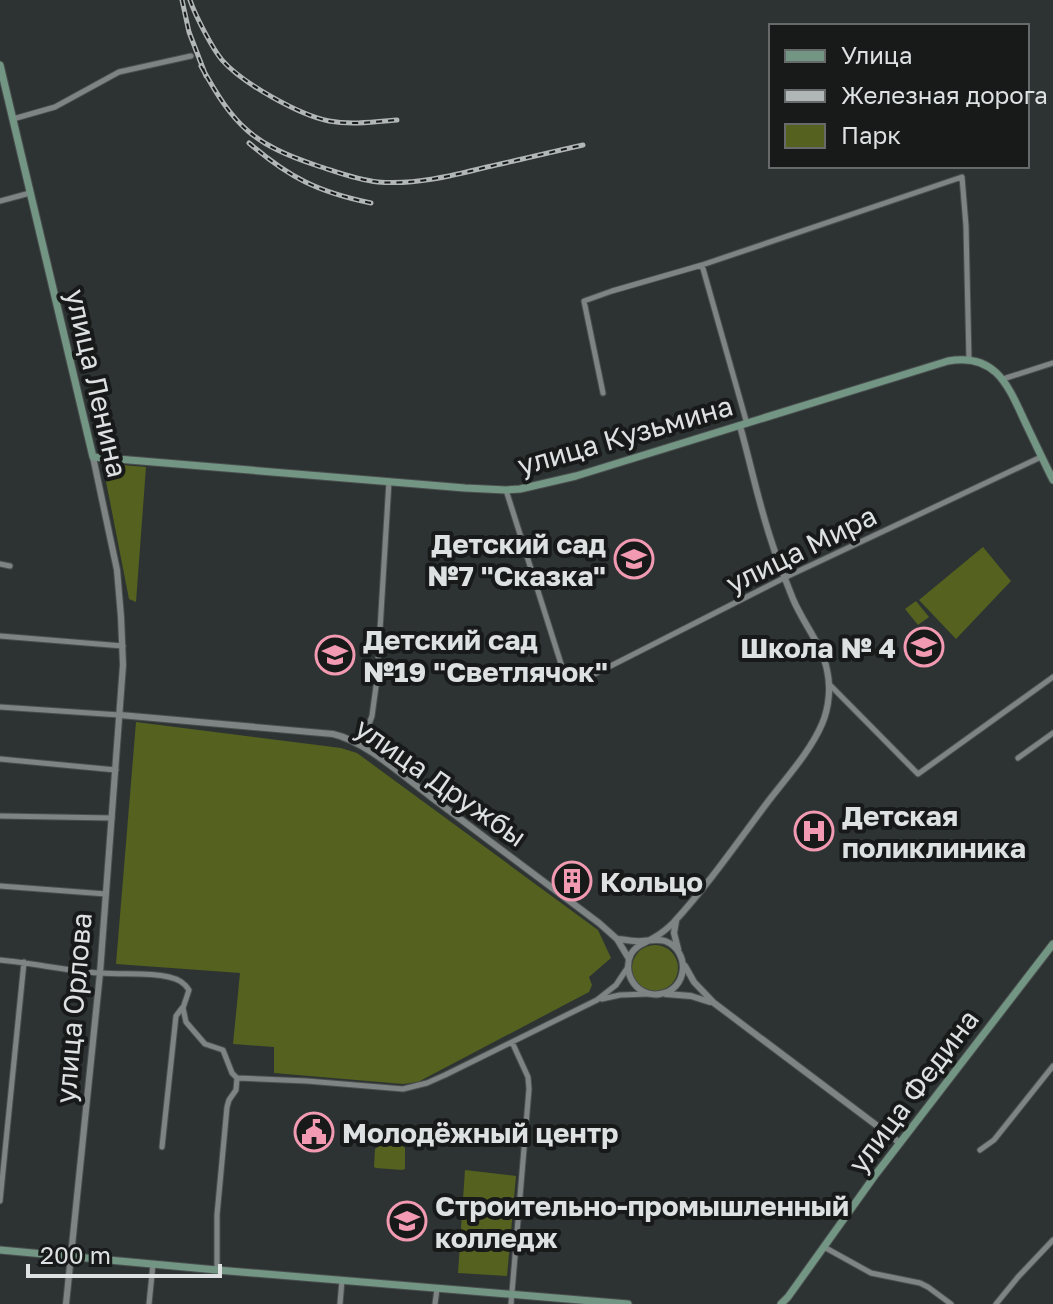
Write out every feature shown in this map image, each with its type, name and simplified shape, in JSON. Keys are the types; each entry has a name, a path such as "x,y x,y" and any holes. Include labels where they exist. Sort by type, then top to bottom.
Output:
{"main road":[{"name":"улица Ленина","path":"0,65 2,84 93,457"},
{"path":"969,360 989,367 1003,379 1053,480"},
{"name":"улица Кузьмина","path":"93,457 506,490 545,485 948,361 969,360"},
{"name":"улица Федина","path":"781,1304 1053,944"},
{"path":"0,1250 437,1289 511,1300 628,1304"}],"street":[{"path":"12,119 55,107 119,72 191,56"},
{"path":"603,393 584,301 702,265 962,177 969,360"},
{"path":"0,201 30,193"},
{"path":"183,1008 192,1031 205,1044 223,1050 237,1078 403,1089 445,1075 597,1000 616,985 635,949 662,933 676,919 812,743 827,710 829,683 825,660 800,615 772,543 702,265"},
{"path":"1003,379 1053,363"},
{"name":"улица Ленина","path":"93,457 117,570 123,646 120,715"},
{"name":"улица Мира","path":"506,490 563,670 570,678 581,681 786,577 1041,457"},
{"path":"356,742 372,716 377,679 389,480"},
{"path":"0,564 10,566"},
{"path":"0,636 123,646"},
{"path":"829,683 918,774 1053,677"},
{"path":"0,707 120,715"},
{"name":"улица Дружбы","path":"120,715 333,734 356,742 617,939"},
{"name":"улица Орлова","path":"66,1304 100,973 120,715"},
{"path":"1018,758 1053,733"},
{"path":"0,759 116,770"},
{"path":"0,816 112,818"},
{"path":"0,886 106,894"},
{"path":"676,919 674,933 681,956 694,982 714,1003 900,1143"},
{"path":"617,939 667,942 681,956 681,978 674,988 664,994"},
{"path":"617,939 629,963 634,984 651,994"},
{"path":"0,960 100,973 142,973 185,984 189,990 183,1008 176,1016 162,1147"},
{"path":"0,1201 24,962"},
{"path":"597,1000 620,995 664,994 691,996 714,1003"},
{"path":"511,1300 529,1089 528,1077 512,1042"},
{"path":"980,1150 994,1140 1053,1066"},
{"path":"217,1270 217,1215 227,1107 236,1090 237,1078"},
{"path":"996,1304 1053,1240"},
{"path":"824,1247 871,1273 928,1287 951,1304"},
{"path":"149,1304 153,1264"},
{"path":"340,1304 342,1280"},
{"path":"435,1304 437,1289"}],"green space":[{"path":"103,466 146,467 136,602 129,599"},
{"path":"983,547 1011,581 956,639 919,600"},
{"path":"916,601 929,617 918,625 905,609"},
{"path":"136,722 341,748 357,753 598,930 611,958 589,977 592,985 589,992 418,1082 403,1084 274,1073 274,1047 233,1044 240,973 116,964"},
{"path":"655,945 671,952 678,968 671,984 655,991 639,984 632,968 639,952"},
{"path":"379,1146 405,1148 405,1169 374,1167 375,1149"},
{"path":"465,1170 516,1176 507,1276 458,1273"}],"railway":[{"path":"182,0 189,32 206,76"},
{"path":"190,0 222,60 272,97 329,121 397,120"},
{"path":"201,66 235,118 261,141 295,158 362,180 392,183 433,179 583,145"},
{"path":"249,143 278,166 306,182 335,194 371,203"}],"place":[{"name":"Детский сад №7 \"Сказка\"","path":"634,559"},
{"name":"Школа № 4","path":"924,647"},
{"name":"Детский сад №19 \"Светлячок\"","path":"335,655"},
{"name":"Детская поликлиника","path":"814,831"},
{"name":"Кольцо","path":"572,881"},
{"name":"Молодёжный центр","path":"314,1132"},
{"name":"Строительно-промышленный колледж","path":"407,1221"}]}
